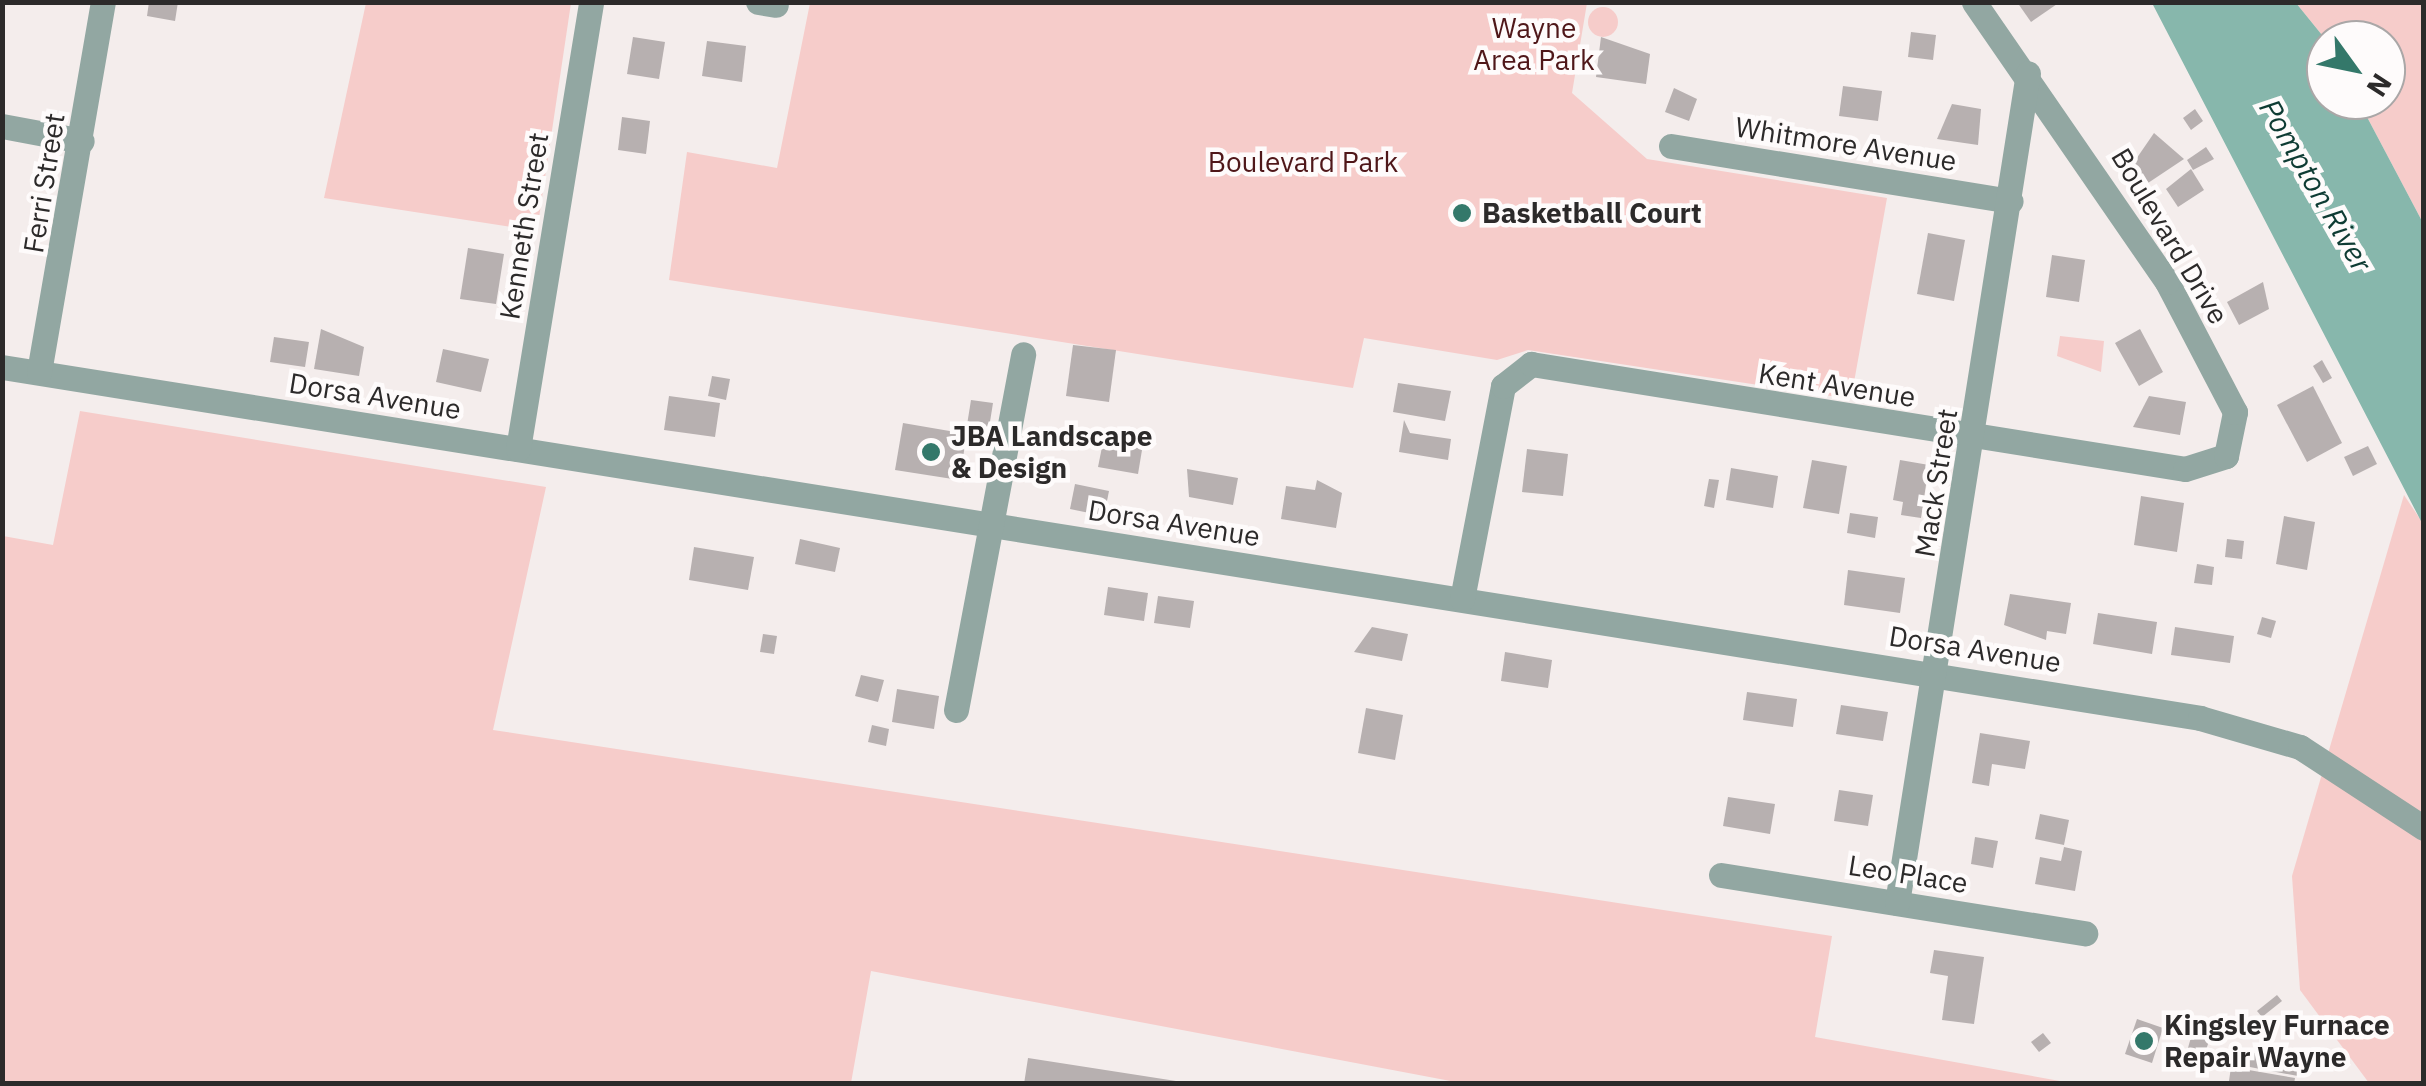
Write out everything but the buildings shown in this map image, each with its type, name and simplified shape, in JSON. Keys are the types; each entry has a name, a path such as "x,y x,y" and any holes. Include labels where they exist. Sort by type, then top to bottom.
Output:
{"street":[{"name":"Ferri Street","path":"39,372 103,2"},
{"name":"Boulevard Drive","path":"1974,2 2028,72 2130,220 2235,412 2226,456 2197,469 2160,465"},
{"name":"Kenneth Street","path":"518,449 590,8"},
{"name":"Mack Street","path":"1898,903 2012,202 2028,72"},
{"path":"2,126 82,141"},
{"name":"Whitmore Avenue","path":"1672,146 2012,202"},
{"path":"956,710 1023,354"},
{"name":"Kent Avenue","path":"1462,599 1508,375 1531,364 2160,465"},
{"name":"Dorsa Avenue","path":"2,367 992,526 1936,671 2200,718 2266,734 2330,764 2424,828"},
{"name":"Leo Place","path":"1721,874 2085,933"}],"green space":[{"path":"366,3 571,3 537,231 324,198"},
{"path":"810,3 1587,3 1572,93 1647,159 1887,198 1851,399 1528,350 1497,360 1364,338 1353,388 669,280 687,152 777,168"},
{"path":"2296,3 2423,3 2423,223 2369,120 2406,120 2406,20 2310,20"},
{"path":"1603,7 1614,11 1618,22 1614,33 1603,37 1592,33 1588,22 1592,11"},
{"path":"2060,336 2104,341 2101,372 2057,356"},
{"path":"80,411 546,487 493,730 1832,936 1815,1037 2071,1083 1461,1083 871,971 851,1083 3,1083 3,536 53,545"},
{"path":"2404,495 2424,525 2423,1083 2369,1083 2300,990 2292,876"}],"water":[{"name":"Pompton River","path":"2152,3 2296,3 2310,20 2306,20 2306,120 2369,120 2423,223 2423,525"}],"place":[{"name":"Basketball Court","path":"1462,213"},
{"name":"JBA Landscape & Design","path":"931,452"},
{"name":"Kingsley Furnace Repair Wayne","path":"2144,1041"}],"park label":[{"name":"Wayne Area Park","path":"1534,44"},
{"name":"Boulevard Park","path":"1303,162"}]}
